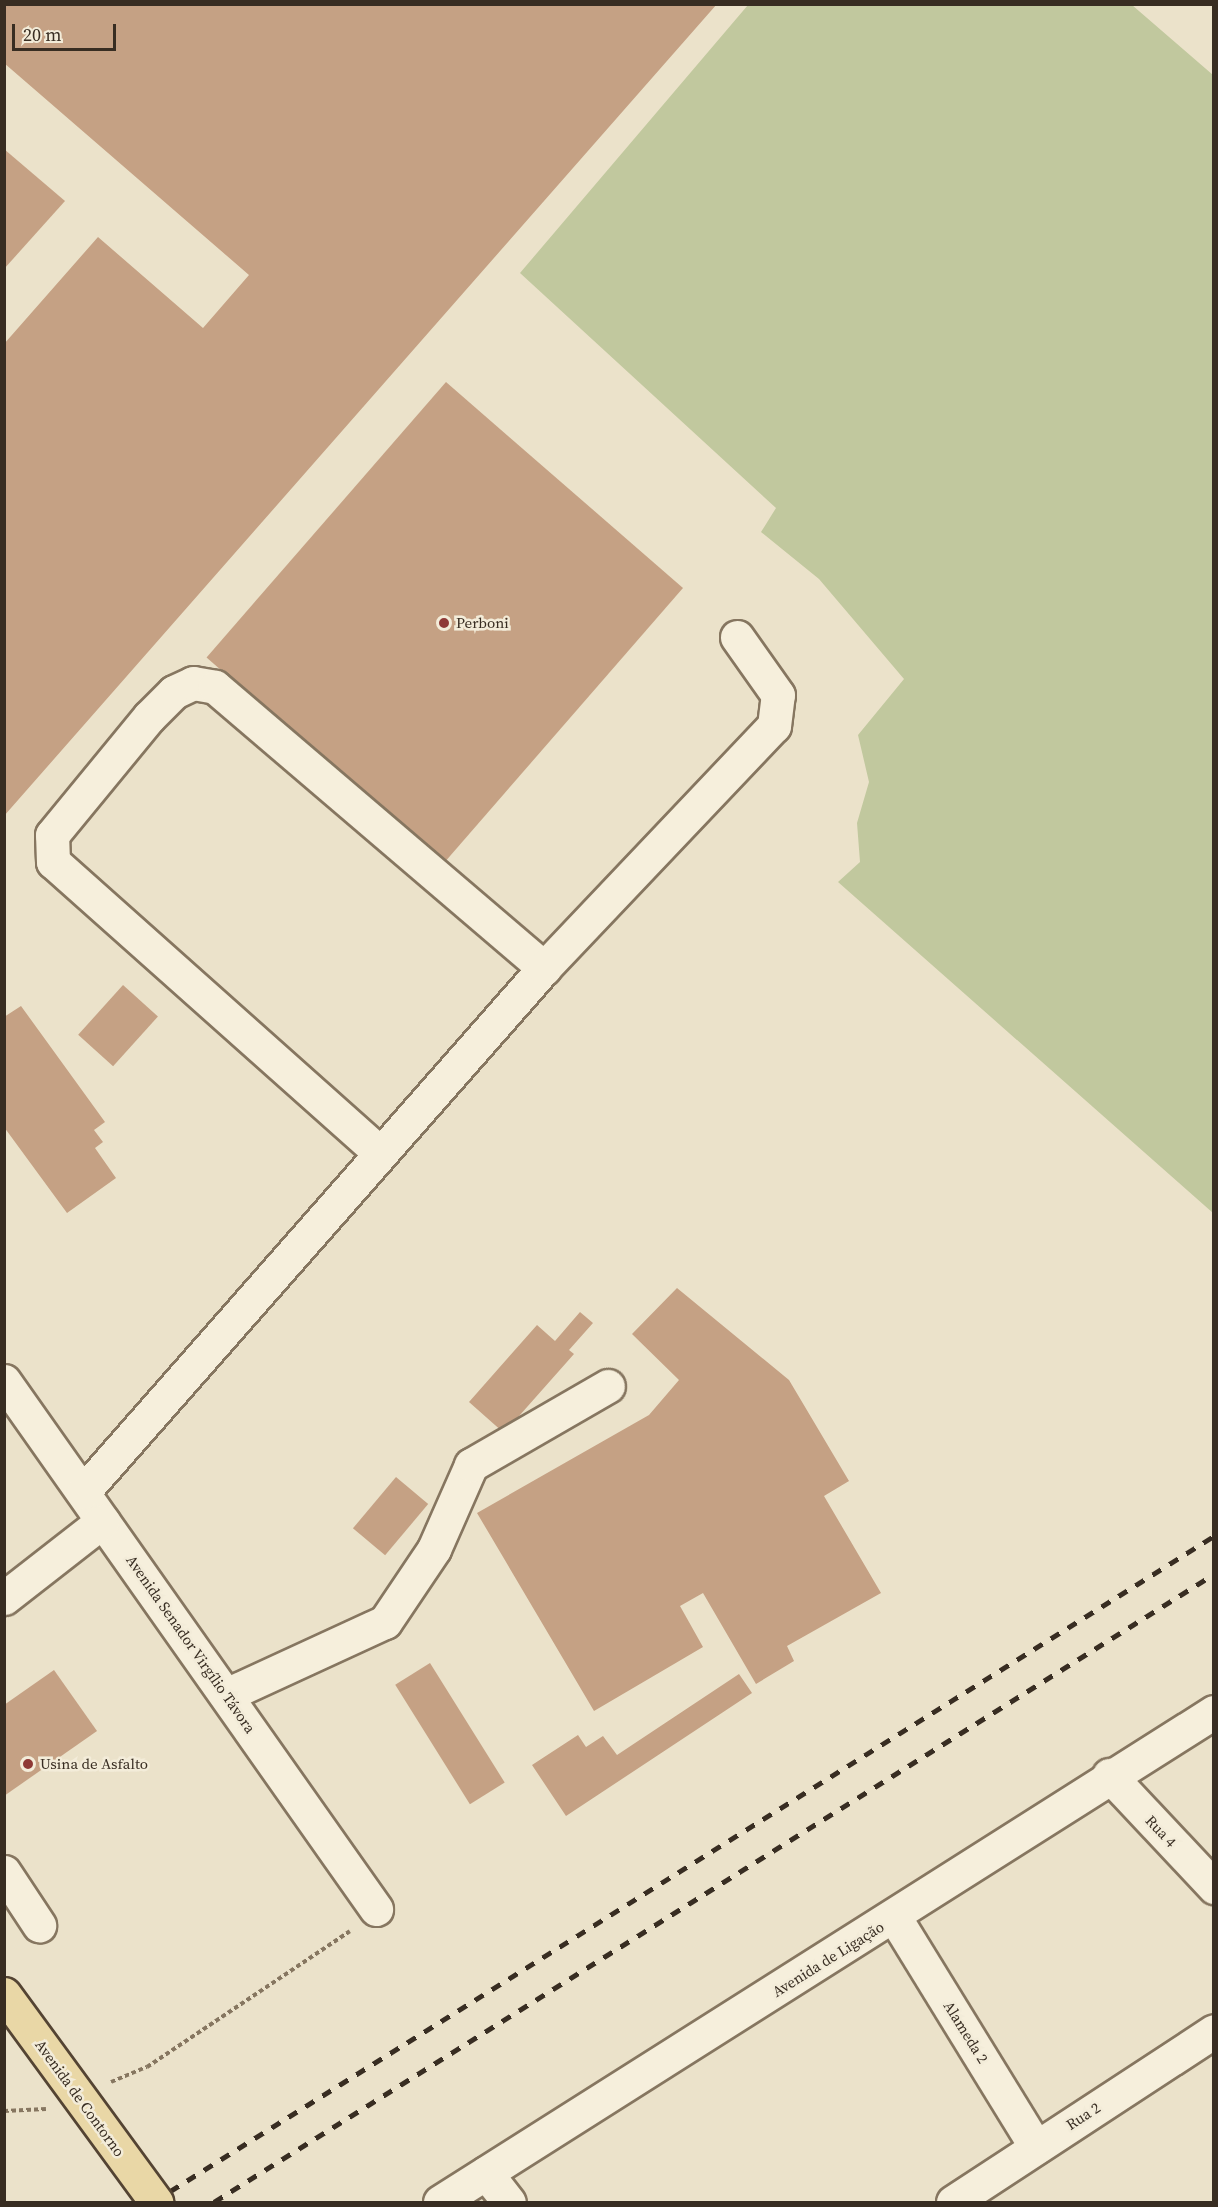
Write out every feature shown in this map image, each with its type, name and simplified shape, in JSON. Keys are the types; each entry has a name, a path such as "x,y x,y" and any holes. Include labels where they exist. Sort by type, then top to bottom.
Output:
{"main road":[{"name":"Avenida de Contorno","path":"4,1994 156,2202"}],"street":[{"path":"83,1492 544,968 774,726 778,695 737,637"},
{"path":"380,1153 53,862 52,836 149,717 174,692 193,683 214,687 544,968"},
{"name":"Avenida Senador Virgílio Távora","path":"4,1381 376,1909"},
{"path":"226,1695 385,1622 434,1549 471,1465 608,1386"},
{"path":"4,1598 104,1521"},
{"name":"Avenida de Ligação","path":"440,2202 895,1918 1109,1775 1214,1712"},
{"name":"Rua 4","path":"1109,1775 1214,1887"},
{"path":"4,1872 39,1925"},
{"name":"Alameda 2","path":"895,1918 1036,2147"},
{"name":"Rua 2","path":"953,2202 1214,2031"},
{"path":"486,2173 509,2202"}],"path":[{"path":"104,2085 147,2067 314,1958 376,1909"},
{"path":"4,2111 50,2108"}],"green space":[{"path":"748,5 1132,5 1213,75 1213,1213 838,882 860,862 857,823 869,782 858,735 904,679 819,579 761,532 776,508 520,273"}],"building":[{"path":"4,4 717,4 4,816 4,344 98,237 203,328 249,275 4,63"},
{"path":"4,149 65,201 4,269"},
{"name":"Perboni","path":"446,382 683,588 444,863 207,657"},
{"path":"123,985 158,1016 113,1066 78,1035"},
{"path":"21,1006 105,1122 94,1130 103,1142 95,1148 116,1178 67,1213 4,1127 4,1017"},
{"path":"677,1288 789,1380 849,1481 824,1496 881,1593 787,1646 794,1661 756,1684 703,1593 680,1606 703,1647 594,1711 477,1513 649,1415 679,1380 632,1334"},
{"path":"580,1312 593,1323 569,1350 574,1354 504,1433 469,1402 537,1325 555,1341"},
{"path":"396,1477 428,1504 385,1555 353,1528"},
{"path":"430,1663 505,1783 470,1804 395,1685"},
{"name":"Usina de Asfalto","path":"54,1670 97,1731 4,1796 4,1705"},
{"path":"739,1674 752,1693 566,1816 532,1765 578,1735 586,1747 603,1736 617,1755"}],"railway":[{"path":"153,2202 1214,1536"},
{"path":"214,2202 1214,1574"}],"place":[{"name":"Perboni","path":"444,623"},
{"name":"Usina de Asfalto","path":"28,1764"}]}
